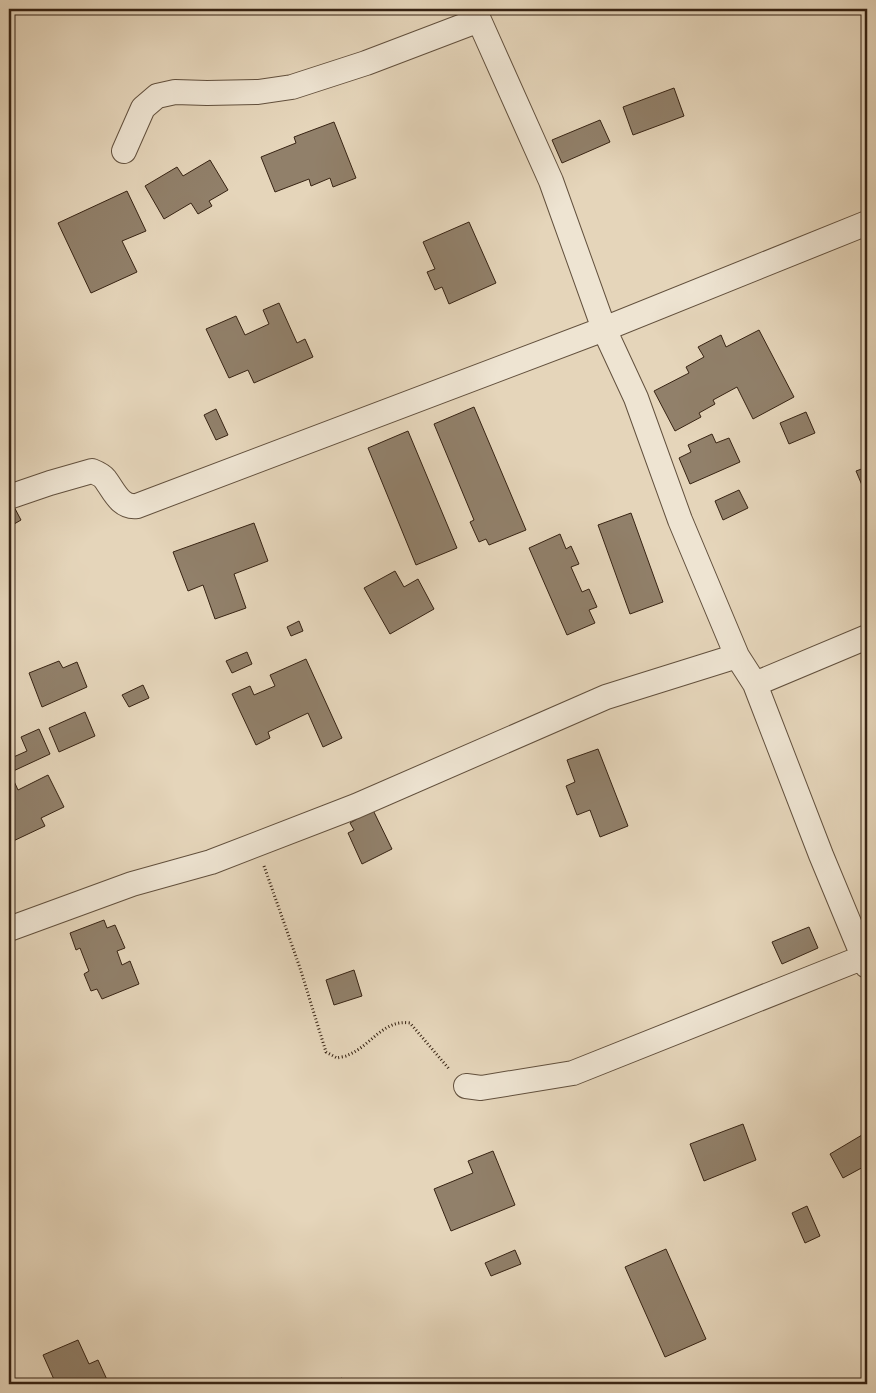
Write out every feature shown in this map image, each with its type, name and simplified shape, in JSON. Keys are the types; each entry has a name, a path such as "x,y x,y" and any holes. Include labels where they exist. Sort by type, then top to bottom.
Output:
{"street":[{"path":"124,150 143,108 157,96 175,92 258,92 292,87 366,63 477,14 551,182 604,329 636,398 680,520 737,656 755,684 821,855 866,961 573,1073 481,1088 466,1086"},
{"path":"9,498 50,482 92,471 104,478 118,497 127,505 138,506 604,329 867,223"},
{"path":"755,684 867,637"},
{"path":"9,929 132,884 211,862 356,806 606,697 737,656"}],"path":[{"path":"256,844 300,968 326,1052 337,1058 349,1055 390,1025 401,1022 410,1023 466,1086"}],"building":[{"path":"674,88 684,116 633,135 623,107"},
{"path":"600,120 610,142 562,163 552,140"},
{"path":"334,122 356,178 333,187 330,178 311,186 309,179 275,192 261,157 296,143 294,137"},
{"path":"210,160 228,190 209,201 212,206 198,214 191,203 164,219 145,186 177,167 183,176"},
{"path":"127,191 146,231 122,241 137,272 91,293 58,223"},
{"path":"469,222 496,283 449,304 442,287 435,290 427,272 435,269 423,242"},
{"path":"279,303 297,343 305,339 313,357 254,383 248,370 229,378 206,329 236,316 245,335 269,324 263,310"},
{"path":"759,330 794,397 753,419 737,387 713,400 715,404 699,413 701,417 675,431 654,391 689,373 686,367 704,357 698,347 721,335 726,347"},
{"path":"474,407 526,530 489,545 486,539 479,542 470,522 474,520 434,424"},
{"path":"216,409 228,435 216,440 204,415"},
{"path":"806,412 815,433 789,444 780,423"},
{"path":"408,431 457,548 416,565 368,448"},
{"path":"712,434 716,443 729,438 740,462 690,484 679,458 691,452 688,445"},
{"path":"867,467 867,497 856,471"},
{"path":"739,490 748,508 723,520 715,501"},
{"path":"11,501 21,520 9,527 9,502"},
{"path":"631,513 663,602 630,614 598,525"},
{"path":"254,523 268,561 234,574 246,608 215,619 203,585 188,591 173,552"},
{"path":"560,534 566,549 571,546 579,564 571,567 582,592 589,589 597,607 589,610 595,623 567,635 529,548"},
{"path":"395,571 404,587 418,579 434,609 390,634 364,588"},
{"path":"299,621 303,631 291,636 287,627"},
{"path":"247,652 252,664 232,673 226,661"},
{"path":"306,659 342,738 323,747 308,713 268,732 270,738 256,745 232,694 250,686 254,695 275,686 270,675"},
{"path":"59,661 63,668 77,662 87,687 42,707 29,673"},
{"path":"143,685 149,698 129,707 122,695"},
{"path":"85,712 95,736 59,752 49,728"},
{"path":"39,729 50,754 9,773 9,759 27,751 21,737"},
{"path":"598,749 628,826 600,837 590,810 577,815 566,786 575,782 567,760"},
{"path":"48,775 64,807 41,818 45,826 9,843 9,782 13,779 18,790"},
{"path":"372,808 392,849 362,864 348,833 354,830 350,823 357,819 355,816"},
{"path":"104,920 107,928 115,925 125,948 117,951 122,965 130,961 139,984 102,999 97,989 91,991 84,974 89,971 80,948 76,950 70,933"},
{"path":"809,927 818,948 782,964 772,942"},
{"path":"354,970 362,996 334,1005 326,980"},
{"path":"743,1124 756,1160 704,1181 690,1144"},
{"path":"867,1132 867,1165 843,1178 830,1154"},
{"path":"493,1151 515,1205 451,1231 434,1189 473,1173 468,1161"},
{"path":"807,1206 820,1236 805,1243 792,1213"},
{"path":"666,1249 706,1339 665,1357 625,1267"},
{"path":"515,1250 521,1264 491,1276 485,1263"},
{"path":"78,1340 89,1364 98,1360 109,1384 56,1384 43,1355"},
{"path":"342,1378 345,1384 330,1384"}]}
